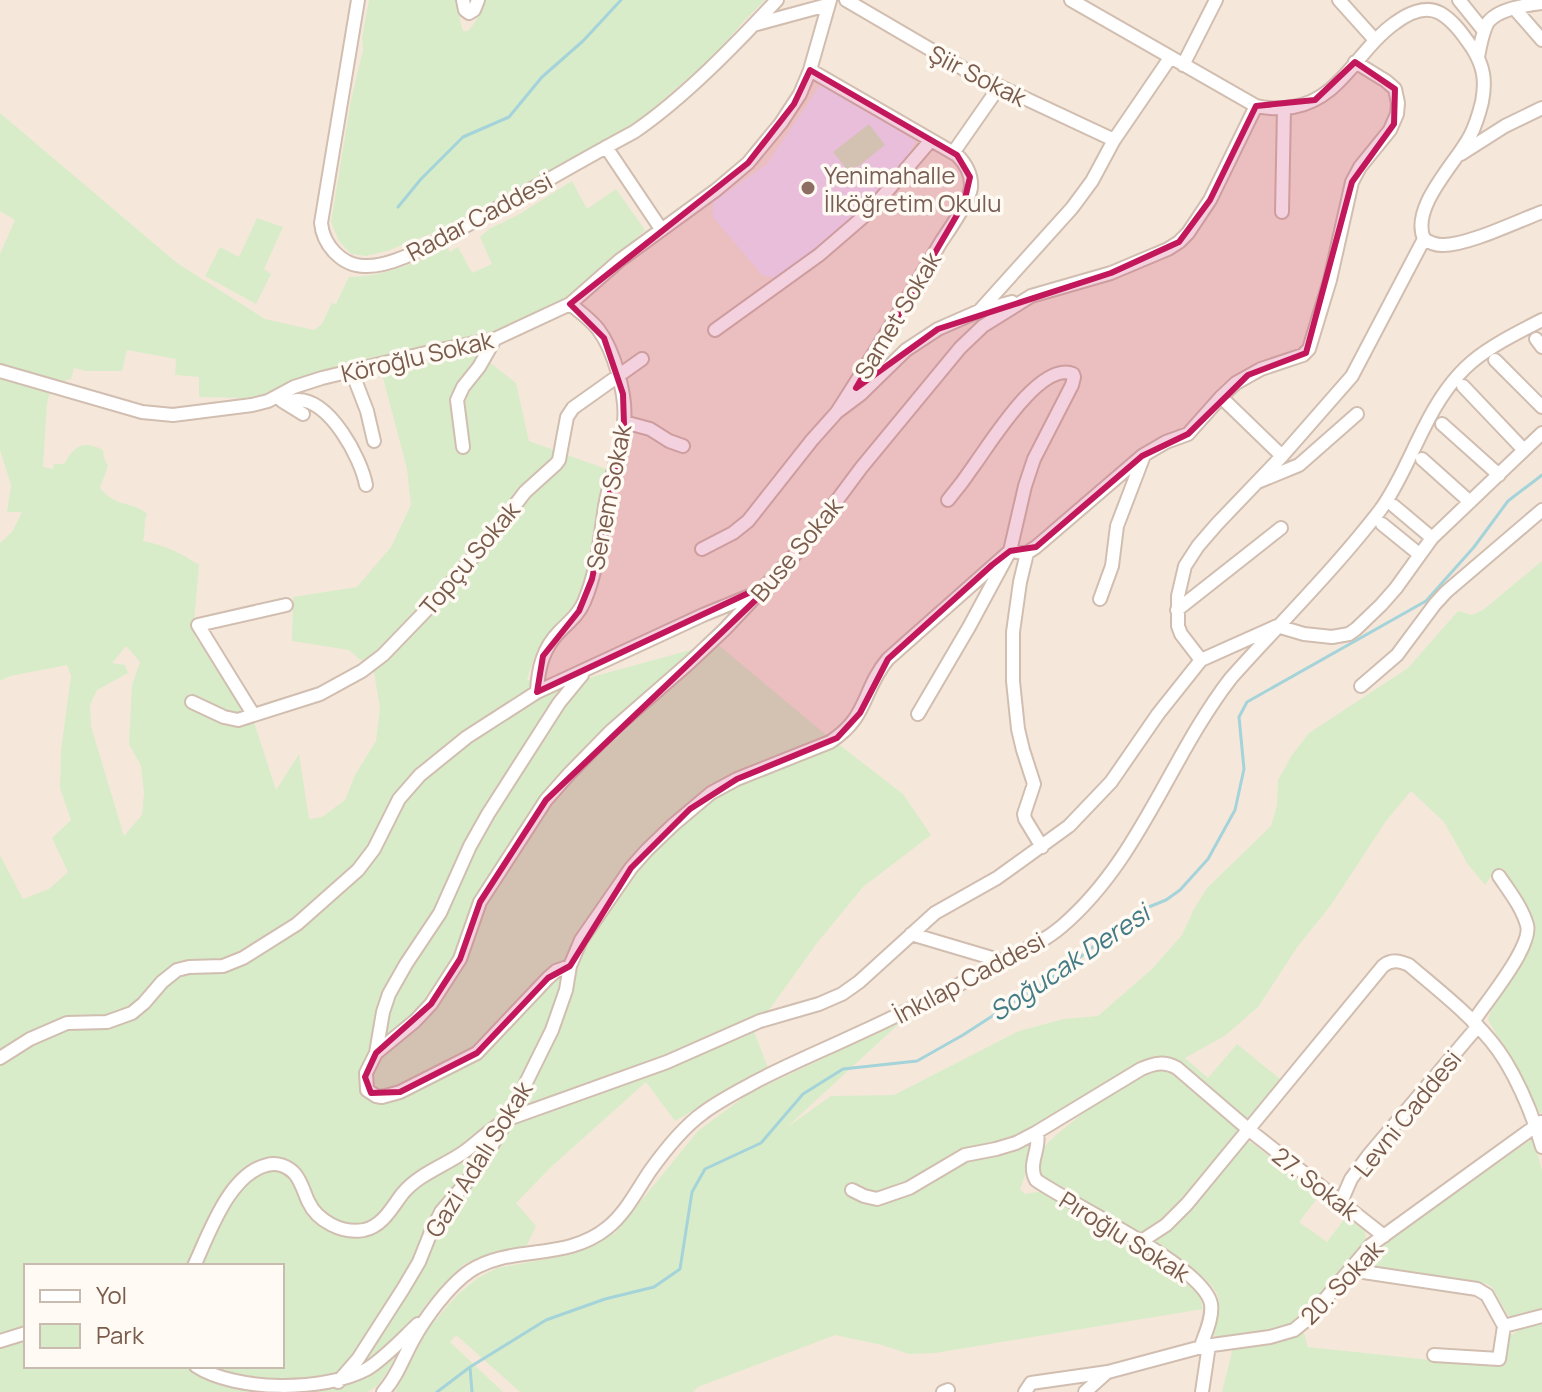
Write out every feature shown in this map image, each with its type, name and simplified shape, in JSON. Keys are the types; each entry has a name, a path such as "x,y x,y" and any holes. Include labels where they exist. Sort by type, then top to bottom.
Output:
{"street":[{"name":"Radar Caddesi","path":"358,0 321,214 324,237 335,253 363,266 393,261 429,245 650,121 777,0"},
{"path":"463,0 469,13 474,10 478,0"},
{"name":"Şiir Sokak","path":"846,0 935,54 1114,140"},
{"path":"1071,0 1256,106 1274,109 1305,104 1323,96 1375,40 1394,23 1414,12 1439,12 1456,26 1483,67 1479,114 1469,138 1425,208 1420,223 1424,239 1352,376 1190,557 1181,578 1178,626 1201,660"},
{"path":"1183,65 1216,0"},
{"path":"1339,0 1375,40"},
{"path":"1459,0 1484,31"},
{"path":"754,24 828,3"},
{"name":"Köroğlu Sokak","path":"0,371 142,412 157,415 193,414 281,400 305,383 495,339 570,304 620,260 748,163 794,104 810,70 828,3"},
{"path":"1478,57 1484,31 1492,18 1514,8 1542,3"},
{"path":"1514,8 1542,40"},
{"path":"979,311 1072,208 1170,58"},
{"path":"1042,847 1024,814 1034,784 1018,729 1013,681 1013,632 1027,553 1144,455 1188,434 1221,397 1248,375 1294,360 1309,349 1352,182 1390,130 1397,114 1397,95 1391,85 1355,62"},
{"path":"810,70 953,153 999,87"},
{"name":"Buse Sokak","path":"376,1053 431,1004 460,959 480,902 535,815 556,788 611,731 689,663 763,590 821,525 861,468 960,348 983,326 1031,296 1111,273 1179,242 1210,200 1256,106"},
{"path":"1282,212 1284,108"},
{"path":"1457,157 1505,126 1542,108"},
{"path":"715,330 819,255 860,220 931,140"},
{"path":"606,147 661,229"},
{"name":"Samet Sokak","path":"837,412 968,195 971,187 968,169 953,153"},
{"path":"1424,239 1434,244 1450,245 1542,212"},
{"path":"702,549 733,533 748,521 837,412 920,339 979,311 1031,296"},
{"name":"Senem Sokak","path":"537,692 543,656 558,633 579,611 592,579 624,422 624,403 618,376 607,347 598,329 570,304"},
{"name":"İnkılap Caddesi","path":"383,1392 396,1374 426,1316 468,1273 509,1257 578,1245 606,1230 619,1217 668,1147 701,1113 758,1081 937,997 1051,936 1064,924 1106,880 1156,804 1217,696 1383,506 1455,377 1478,355 1542,320"},
{"path":"463,447 457,400 495,339"},
{"name":"Topçu Sokak","path":"192,702 238,720 320,694 373,664 437,599 525,492 556,464 567,417 573,408 642,359"},
{"path":"1495,360 1542,407"},
{"path":"918,714 1010,551 1034,459 1074,381 1073,374 1063,371 1032,391 1015,409 948,500"},
{"path":"352,372 367,411 374,441"},
{"path":"1463,386 1524,450"},
{"path":"1221,397 1282,456"},
{"path":"281,400 303,414"},
{"path":"281,400 306,402 323,412 348,440 358,458 366,485"},
{"path":"1257,482 1299,465 1357,414"},
{"path":"624,422 650,429 683,446"},
{"path":"1442,424 1499,475"},
{"path":"195,1264 233,1190 258,1168 274,1163 283,1165 296,1175 315,1213 323,1220 350,1231 373,1228 421,1177 466,1150 508,1119 667,1062 760,1021 842,994 947,904 997,878 1069,826 1105,789 1201,660 1277,626 1332,637 1349,634 1356,629 1396,588 1432,538 1542,433"},
{"path":"1100,599 1112,566 1117,526 1144,455"},
{"path":"1422,459 1470,502"},
{"path":"1394,506 1432,538"},
{"path":"1361,686 1397,655 1446,592 1542,510"},
{"path":"1382,524 1419,554"},
{"path":"1177,610 1281,528"},
{"path":"1010,551 1027,553"},
{"name":"Gazi Adalı Sokak","path":"338,1382 358,1359 403,1289 441,1212 476,1171 508,1119 552,1030 566,990 570,966 581,940 639,858 702,800 727,784 830,742 842,734 860,713 876,675 888,659 1010,551"},
{"path":"0,1058 30,1039 67,1023 107,1022 121,1018 138,1008 177,970 233,963 297,924 367,859 399,799 420,775 467,737 537,692 763,590"},
{"path":"253,714 198,625 286,605"},
{"path":"376,1053 389,994 440,913 477,832 559,703 585,670"},
{"name":"Levni Caddesi","path":"1341,1202 1351,1179 1368,1156 1476,1024 1523,949 1528,933 1522,913 1499,876"},
{"path":"911,934 1002,961"},
{"path":"1140,1242 1177,1214 1383,966 1391,961 1409,965 1476,1024 1501,1054 1539,1124 1542,1147"},
{"name":"Gazi Adalı Sokak","path":"376,1053 366,1073 367,1090 382,1097 400,1092 477,1053 548,978 570,966"},
{"name":"27. Sokak","path":"852,1190 877,1199 889,1196 909,1188 965,1155 1006,1146 1037,1132 1141,1069 1156,1063 1169,1064 1384,1236"},
{"name":"20. Sokak","path":"1025,1392 1031,1383 1108,1372 1205,1346 1270,1337 1294,1330 1310,1317 1371,1245 1539,1124"},
{"name":"Pıroğlu Sokak","path":"1037,1132 1039,1144 1032,1169 1036,1180 1177,1265 1208,1295 1212,1309 1205,1346 1202,1392"},
{"path":"1350,1270 1477,1289 1487,1295 1504,1326 1499,1359 1434,1355"},
{"path":"199,1368 211,1377 265,1388 307,1388 338,1382 370,1367 426,1316"},
{"path":"1504,1326 1542,1316"},
{"path":"0,1341 24,1334"},
{"path":"1085,1392 1108,1372"}],"highlighted area":[{"path":"1355,62 1395,89 1394,124 1352,182 1306,353 1248,375 1188,434 1142,456 1036,547 1010,551 992,565 888,659 860,713 837,738 737,779 690,809 631,868 570,966 548,978 477,1053 400,1092 371,1093 365,1077 376,1053 431,1004 460,959 480,902 546,800 761,595 757,589 537,692 543,656 579,611 592,579 624,425 623,394 604,338 570,304 748,163 794,104 810,70 957,155 970,177 964,203 856,388 938,329 1111,273 1179,242 1210,200 1256,106 1315,100"}],"shaded area":[{"path":"0,0 1542,0 1542,1392 0,1392"},
{"name":"Yenimahalle İlköğretim Okulu","path":"821,84 916,141 901,168 844,228 780,279 762,275 713,217 713,202 767,164"}],"green space":[{"path":"369,0 459,0 460,21 463,31 468,31 476,21 483,0 765,0 715,55 642,118 448,227 366,256 351,254 339,241 331,222 351,100 363,50 362,38"},
{"path":"0,113 177,263 265,319 314,330 322,324 332,303 336,304 349,277 388,272 448,248 450,252 458,247 472,273 492,264 480,237 572,181 587,209 616,189 645,230 574,293 524,321 482,337 292,382 268,394 244,398 199,397 199,377 175,375 176,359 127,350 122,371 74,368 71,379 56,383 0,365 0,254 15,220 0,211"},
{"path":"869,124 885,145 850,173 833,152"},
{"path":"257,218 283,227 264,269 271,274 256,304 205,276 220,247 239,257"},
{"path":"468,351 484,358 516,383 529,441 609,470 595,549 586,578 577,599 537,650 527,680 581,680 716,643 903,794 931,835 863,887 817,943 754,1031 768,1068 675,1121 646,1082 551,1167 516,1203 536,1226 526,1247 497,1251 464,1264 426,1304 385,1375 368,1392 0,1392 0,855 23,899 49,889 68,872 52,838 71,820 60,788 61,750 71,676 67,665 10,676 0,681 0,543 12,532 22,512 7,512 11,485 0,450 0,378 50,393 43,467 53,469 54,464 64,464 80,446 90,445 103,450 108,466 100,488 112,499 147,514 143,541 172,550 199,565 195,638 230,685 244,710 239,715 219,709 190,693 187,701 200,712 226,725 242,726 254,722 276,790 299,754 309,819 322,817 345,800 355,775 376,741 380,708 374,672 349,650 292,641 293,597 357,587 391,547 411,505 407,469 382,374","holes":["126,646 140,662 132,685 129,744 141,766 144,792 142,815 124,836 91,726 90,705 97,690 128,673 125,665 112,663"]},
{"path":"1542,561 1542,1114 1531,1103 1512,1057 1488,1019 1531,944 1532,918 1504,869 1497,868 1485,885 1467,863 1444,822 1411,791 1386,821 1258,1007 1226,1035 1185,1058 1208,1078 1237,1044 1280,1079 1246,1121 1179,1065 1141,1063 1022,1135 972,1147 871,1201 956,1163 1025,1143 1030,1148 1029,1163 1020,1190 1025,1194 1043,1191 1180,1275 1195,1289 1203,1309 935,1353 909,1354 835,1335 698,1387 693,1392 520,1392 456,1335 450,1342 503,1392 395,1392 428,1329 457,1295 497,1268 569,1255 615,1233 698,1131 748,1094 902,1021 786,1128 831,1096 894,1095 1019,1031 1064,1019 1098,1016 1152,969 1182,935 1207,888 1271,826 1277,805 1278,780 1309,733 1408,668 1458,611 1472,615 1483,610"},
{"path":"1162,1068 1173,1071 1242,1129 1172,1212 1139,1235 1043,1179 1039,1161 1049,1142 1093,1106 1141,1075"},
{"path":"1533,1138 1542,1170 1542,1308 1510,1319 1492,1287 1487,1284 1373,1268 1366,1262 1392,1238"},
{"path":"1247,1142 1319,1196 1299,1222 1327,1242 1346,1217 1365,1231 1365,1238 1343,1272 1296,1323 1257,1335 1217,1338 1214,1331 1219,1302 1217,1293 1192,1268 1152,1243 1177,1224"},
{"path":"1542,1322 1542,1392 1222,1392 1233,1348 1261,1346 1304,1333 1308,1347 1487,1366 1503,1365 1510,1336 1525,1326"}],"waterway":[{"path":"398,207 463,137 509,117 542,77 583,41 621,0"},
{"name":"Soğucak Deresi","path":"437,1392 470,1367 546,1320 605,1299 654,1287 680,1269 692,1192 705,1169 761,1143 803,1094 843,1069 917,1061 1065,969 1139,911 1166,900 1180,890 1208,859 1235,810 1244,769 1239,717 1247,702 1426,601 1474,547 1508,501 1542,475"},
{"path":"470,1367 472,1392"}],"place":[{"name":"Yenimahalle İlköğretim Okulu","path":"808,188"}]}
